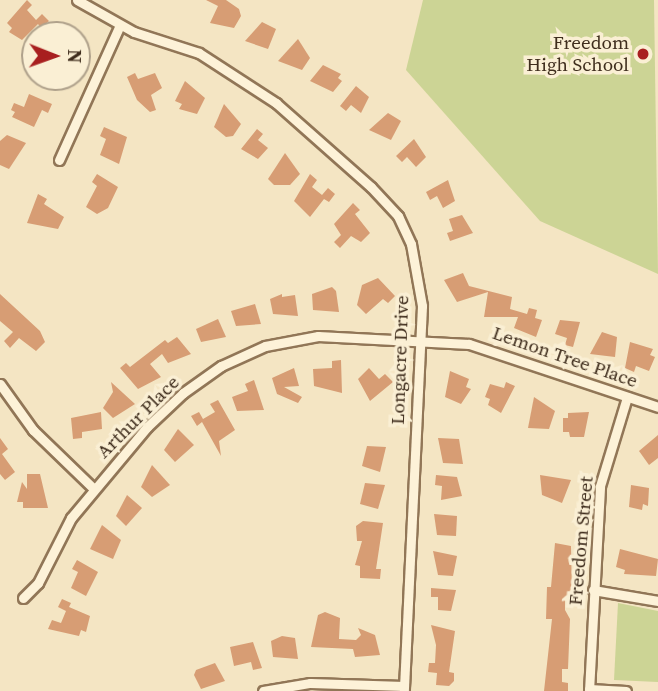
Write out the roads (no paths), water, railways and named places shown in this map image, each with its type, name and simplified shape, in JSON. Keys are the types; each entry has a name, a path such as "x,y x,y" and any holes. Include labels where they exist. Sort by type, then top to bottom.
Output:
{"street":[{"name":"Longacre Drive","path":"77,0 120,25 199,52 241,78 371,187 398,216 411,244 420,284 404,689"},
{"path":"59,160 120,25"},
{"name":"Arthur Place","path":"23,598 38,583 71,518 93,488 183,393 221,366 265,346 318,336 419,339"},
{"name":"Lemon Tree Place","path":"419,339 496,350 658,407"},
{"path":"0,384 33,430 93,488"},
{"name":"Freedom Street","path":"589,690 600,486 627,397"},
{"path":"593,590 658,601"},
{"path":"263,691 310,683 404,689"},
{"path":"589,690 626,691"}],"place":[{"name":"Freedom High School","path":"643,54"}]}
